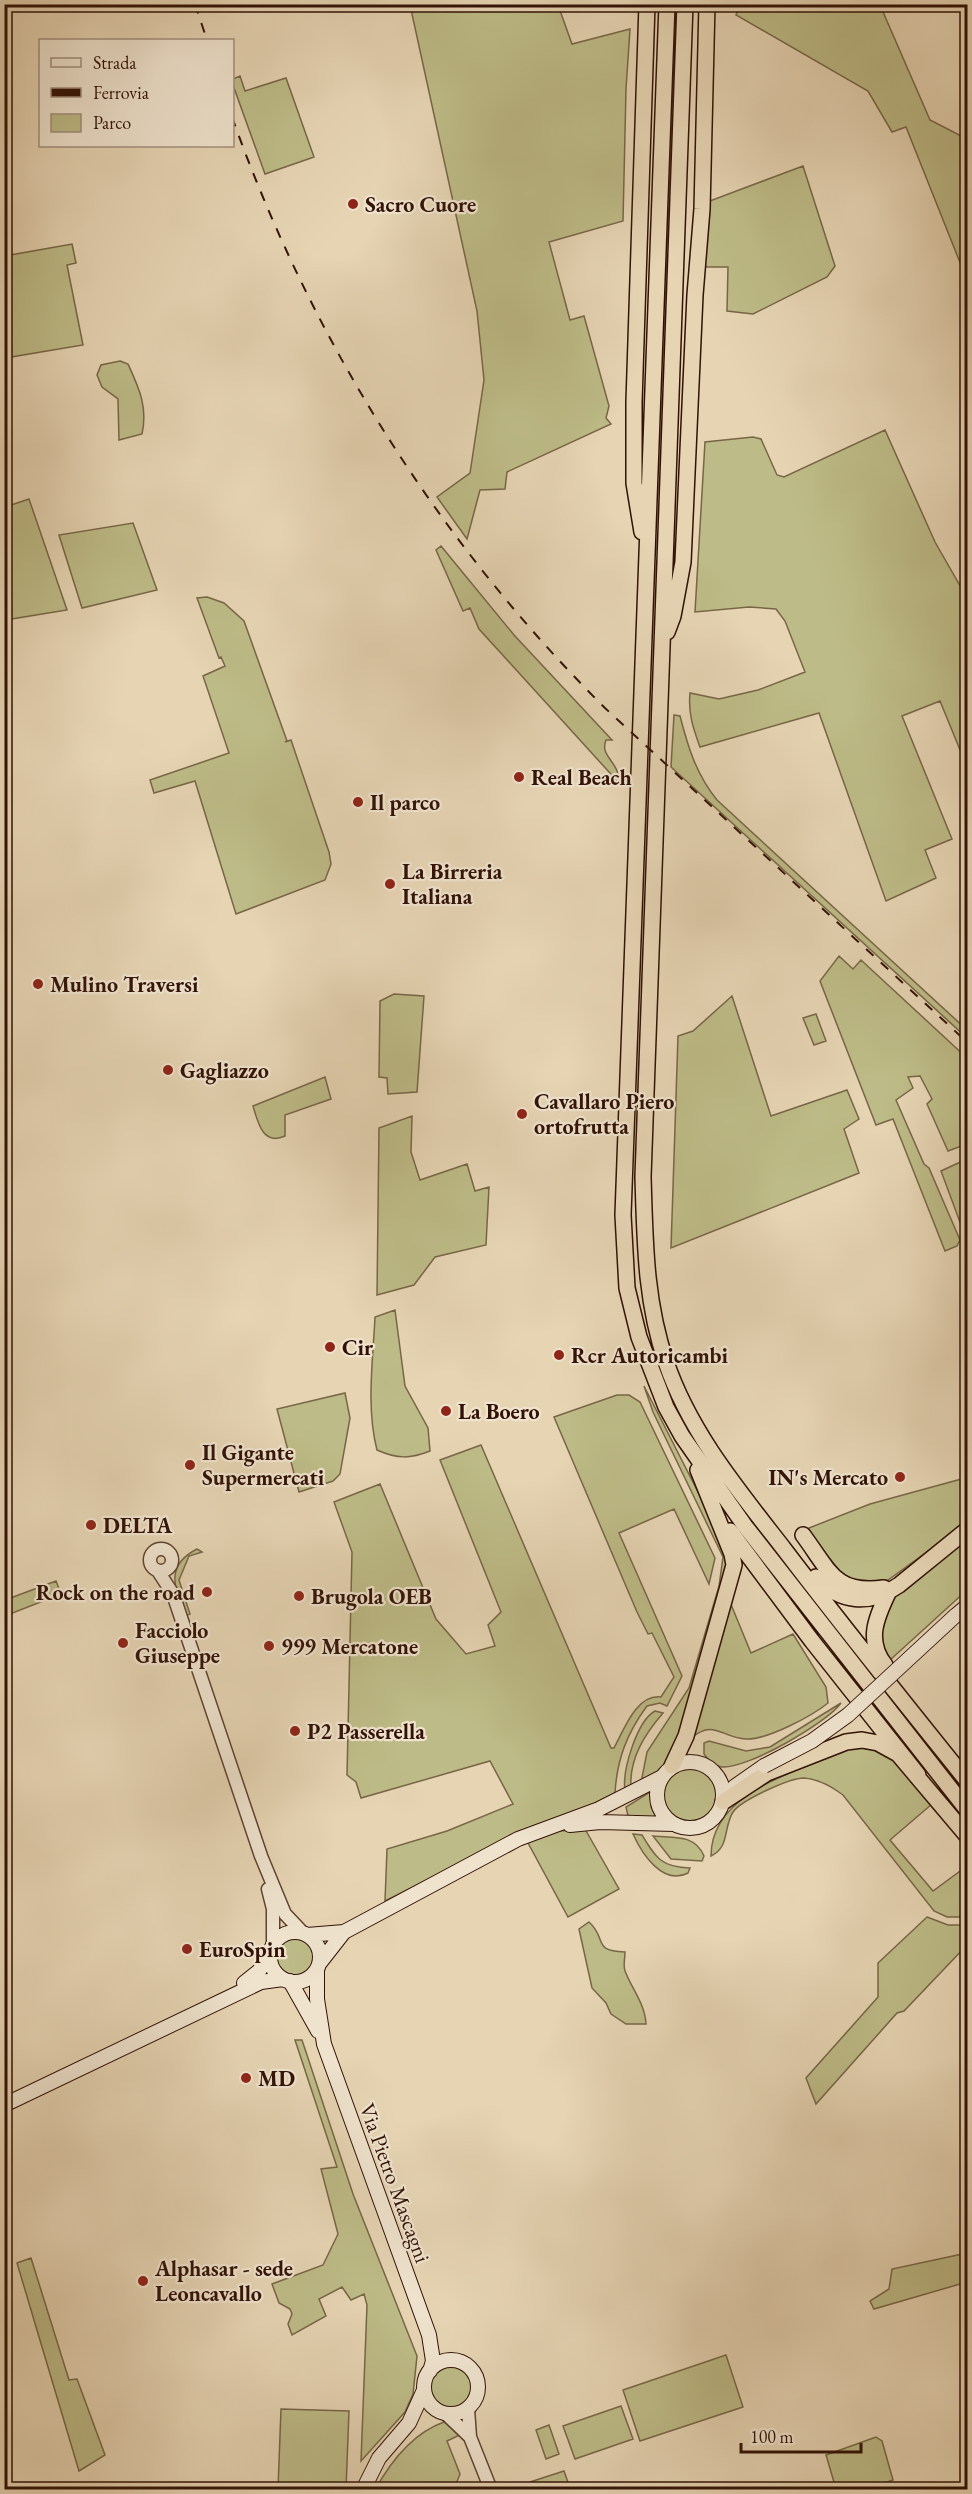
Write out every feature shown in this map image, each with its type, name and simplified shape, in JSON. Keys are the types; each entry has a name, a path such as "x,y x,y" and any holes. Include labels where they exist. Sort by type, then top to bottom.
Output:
{"highway":[{"path":"647,4 633,456 634,483 647,566"},
{"path":"667,4 622,1215 627,1288 639,1337 666,1407 687,1443 745,1526 968,1811"},
{"path":"685,4 644,1177 646,1267 663,1354 683,1407 734,1484 968,1782"},
{"path":"662,646 673,616 686,562 694,295 702,209 707,4"},
{"path":"667,1772 688,1728 734,1565 715,1509 687,1443"},
{"path":"715,1509 758,1572 968,1837"},
{"path":"762,1520 833,1592 858,1600 894,1589 965,1536"},
{"path":"803,1535 831,1572 846,1586 894,1589"},
{"path":"894,1589 874,1627 875,1648 880,1659 968,1768"},
{"path":"723,1802 767,1773 846,1742 862,1740 888,1746 918,1775"}],"main road":[{"path":"544,1828 600,1822 674,1824 690,1828 701,1826 715,1817 734,1786 751,1773 812,1741 848,1715 968,1605"},
{"path":"4,2105 246,1982 259,1971 281,1936 292,1932 305,1934 344,1932 544,1828 599,1809 667,1772 694,1762 728,1776 751,1773"},
{"path":"667,1772 657,1791 658,1806 666,1818 674,1824"},
{"path":"715,1772 721,1783 723,1802"},
{"path":"122,2047 181,2022 261,1982 306,1979 344,1932"},
{"path":"305,1934 318,1947 318,1966"},
{"path":"272,1950 275,1971 287,1980"},
{"name":"Via Pietro Mascagni","path":"318,1966 317,1999 324,2044"},
{"name":"Via Pietro Mascagni","path":"287,1980 324,2044 429,2335 433,2360 430,2371"},
{"name":"Via Pietro Mascagni","path":"429,2335 442,2351 457,2361"},
{"path":"363,2490 379,2458 409,2422 419,2406 430,2371 439,2363 457,2361 471,2369 478,2384 477,2397 468,2409 457,2414 441,2412 409,2422"},
{"path":"424,2390 427,2399 441,2412"}],"street":[{"path":"172,1594 170,1553 158,1549 152,1553 149,1560 172,1594 261,1856 285,1914 305,1934"},
{"path":"158,1571 165,1571 171,1566"},
{"path":"261,1856 273,1909 272,1950"},
{"path":"468,2409 470,2437 491,2490"},
{"path":"441,2412 470,2437"}],"green space":[{"path":"410,5 558,5 572,44 630,29 626,89 623,221 549,242 570,320 584,316 609,406 606,418 611,424 507,472 505,489 480,490 467,539 437,497 470,473 484,380 477,311"},
{"path":"740,5 880,5 930,120 967,139 967,280 906,127 892,132 868,91 736,15"},
{"path":"240,76 245,91 286,78 314,157 265,174 234,88 234,79"},
{"path":"803,166 835,266 827,277 753,314 727,311 728,267 703,267 707,202"},
{"path":"72,244 76,263 67,265 83,345 5,358 5,256"},
{"path":"120,361 128,364 139,390 144,424 142,434 119,440 118,399 102,387 97,375 101,365"},
{"path":"885,430 935,542 967,598 967,767 940,701 902,716 952,839 925,850 936,878 886,901 819,713 700,747 690,707 690,693 719,699 758,690 805,672 785,621 776,609 749,607 695,612 705,442 753,437 761,439 777,475 784,477"},
{"path":"29,499 67,610 5,620 5,507"},
{"path":"133,523 157,590 82,608 59,535"},
{"path":"441,546 514,635 612,740 606,740 605,751 616,769 619,783 479,629 470,608 463,611 436,550"},
{"path":"207,597 224,603 244,621 287,741 285,742 291,740 331,864 325,880 236,914 195,781 154,793 150,780 229,753 203,676 225,666 221,657 219,658 197,598"},
{"path":"674,715 680,716 694,760 703,780 717,800 967,1030 967,1038 671,767"},
{"path":"839,956 853,969 861,960 967,1058 967,1144 948,1151 927,1104 932,1099 920,1076 908,1077 913,1088 896,1100 960,1240 957,1246 945,1251 893,1119 876,1125 820,981"},
{"path":"394,994 424,996 417,1092 388,1094 387,1078 379,1077 380,1001"},
{"path":"732,996 771,1116 847,1090 859,1119 844,1129 859,1173 671,1248 678,1036 693,1031"},
{"path":"816,1014 826,1041 814,1045 803,1018"},
{"path":"325,1077 331,1099 285,1115 285,1136 271,1138 263,1131 253,1106"},
{"path":"412,1116 411,1152 420,1180 467,1164 475,1191 489,1187 486,1245 435,1257 414,1285 377,1295 379,1128"},
{"path":"967,1159 968,1241 941,1171"},
{"path":"395,1310 405,1386 428,1428 430,1451 410,1457 391,1455 377,1450 372,1418 371,1384 375,1317"},
{"path":"644,1386 722,1539 729,1567 676,1748 658,1773 641,1783 647,1752 689,1688 719,1586 723,1557 653,1412"},
{"path":"345,1393 350,1418 340,1474 333,1481 299,1492 277,1409"},
{"path":"617,1395 629,1395 640,1402 715,1558 709,1584 674,1509 619,1533 682,1676 667,1706 660,1703 647,1706 634,1726 624,1747 615,1793 584,1809 526,1830 385,1901 387,1849 447,1831 513,1804 490,1761 361,1798 356,1782 347,1775 352,1552 334,1502 380,1484 436,1619 466,1654 495,1646 488,1625 501,1612 440,1460 481,1445 611,1748 614,1748 638,1707 645,1701 661,1697 674,1677 652,1633 648,1634 637,1612 554,1417"},
{"path":"965,1478 967,1523 888,1580 845,1578 810,1533 809,1528 870,1504"},
{"path":"967,1542 967,1590 889,1661 882,1647 881,1631 884,1614 891,1600 914,1579"},
{"path":"197,1549 202,1552 189,1556 179,1580 190,1614 185,1616 176,1587 176,1570 187,1556"},
{"path":"56,1581 61,1594 5,1616 5,1600"},
{"path":"730,1602 751,1653 793,1634 826,1687 828,1703 801,1720 765,1736 746,1739 718,1731 705,1730 690,1739"},
{"path":"841,1703 833,1712 804,1733 749,1761 722,1767 716,1765 704,1754 704,1743 709,1741 746,1751 770,1747"},
{"path":"655,1711 663,1713 650,1729 640,1747 633,1767 631,1788 625,1791 626,1771 632,1747 642,1725"},
{"path":"863,1748 888,1753 932,1804 890,1840 933,1891 967,1866 967,1917 947,1917 934,1911 843,1795 815,1780 804,1778 788,1782 766,1790 738,1807 730,1818 721,1848 711,1856 715,1834 726,1815 742,1799 784,1775 849,1749"},
{"path":"685,1769 695,1769 709,1776 716,1795 709,1814 695,1821 685,1821 675,1817 668,1810 664,1800 664,1790 668,1780 675,1773"},
{"path":"650,1792 651,1807 659,1822 629,1820 626,1807"},
{"path":"585,1829 619,1889 568,1917 527,1841 546,1832"},
{"path":"633,1834 642,1835 660,1860 672,1866 690,1868 688,1873 679,1876 662,1872 648,1859"},
{"path":"653,1836 683,1838 695,1844 704,1856 702,1861 671,1859"},
{"path":"927,1917 948,1925 962,1925 967,1931 967,1945 904,2011 897,2013 816,2104 806,2078 878,1997 878,1963"},
{"path":"589,1922 595,1928 604,1947 625,1952 625,1971 641,2003 646,2024 626,2024 611,2014 606,2003 592,1988 579,1929"},
{"path":"295,1937 308,1943 314,1956 308,1969 295,1975 282,1969 276,1956 282,1943"},
{"path":"295,2040 302,2040 353,2194 417,2356 413,2394 405,2412 361,2461 367,2305 364,2294 351,2300 342,2287 319,2299 326,2316 292,2335 288,2324 292,2314 290,2309 279,2303 272,2284 323,2265 338,2234 321,2169 337,2167"},
{"path":"967,2253 967,2282 874,2309 870,2301 889,2289 892,2269"},
{"path":"31,2258 69,2380 77,2379 105,2455 79,2471 17,2263"},
{"path":"726,2355 743,2407 640,2441 623,2390"},
{"path":"451,2364 467,2371 474,2387 467,2403 451,2410 435,2403 428,2387 435,2371"},
{"path":"621,2406 633,2439 575,2459 563,2426"},
{"path":"281,2409 349,2411 346,2489 278,2489"},
{"path":"444,2422 462,2434 447,2441 460,2474 454,2489 375,2490 404,2449 422,2433"},
{"path":"549,2425 559,2454 546,2459 536,2430"},
{"path":"876,2437 882,2441 893,2480 867,2489 836,2489 826,2455"},
{"path":"564,2471 570,2488 533,2489 530,2482"}],"railway":[{"path":"195,4 207,39"},
{"path":"234,122 264,199 300,280 341,358 386,434 434,507 487,577 544,644 605,708 968,1043"}],"place":[{"name":"Sacro Cuore","path":"353,204"},
{"name":"Real Beach","path":"519,777"},
{"name":"Il parco","path":"358,802"},
{"name":"La Birreria Italiana","path":"390,884"},
{"name":"Mulino Traversi","path":"38,984"},
{"name":"Gagliazzo","path":"168,1070"},
{"name":"Cavallaro Piero ortofrutta","path":"522,1114"},
{"name":"Cir","path":"330,1347"},
{"name":"Rcr Autoricambi","path":"559,1355"},
{"name":"La Boero","path":"446,1411"},
{"name":"Il Gigante Supermercati","path":"190,1465"},
{"name":"IN's Mercato","path":"900,1477"},
{"name":"DELTA","path":"91,1525"},
{"name":"Rock on the road","path":"207,1592"},
{"name":"Brugola OEB","path":"299,1596"},
{"name":"Facciolo Giuseppe","path":"123,1643"},
{"name":"999 Mercatone","path":"269,1646"},
{"name":"P2 Passerella","path":"295,1731"},
{"name":"EuroSpin","path":"187,1949"},
{"name":"MD","path":"246,2078"},
{"name":"Alphasar - sede Leoncavallo","path":"143,2281"}]}
